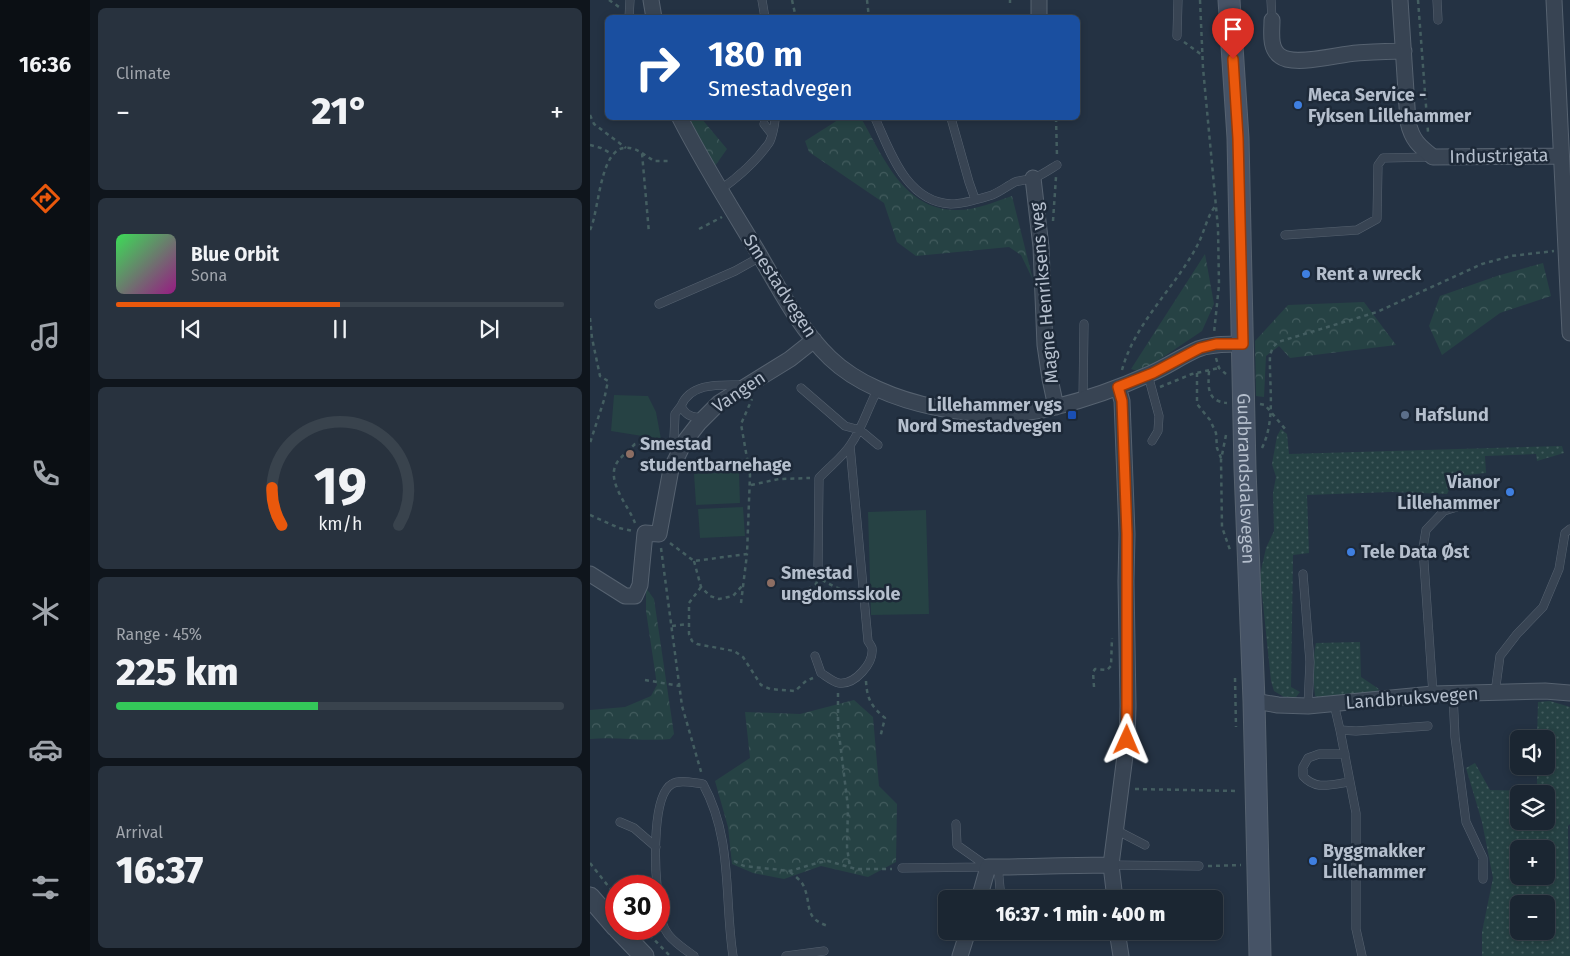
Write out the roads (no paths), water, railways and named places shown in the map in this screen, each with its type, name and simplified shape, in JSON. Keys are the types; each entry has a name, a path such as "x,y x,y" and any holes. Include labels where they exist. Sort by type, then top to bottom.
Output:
{"main road":[{"name":"Gudbrandsdalsvegen","path":"1229,0 1238,138 1245,469 1254,700 1260,956"}],"street":[{"path":"651,0 654,15"},
{"path":"1039,0 1039,15"},
{"name":"Industrigata","path":"1400,0 1408,122 1411,134 1419,146 1433,157 1561,156"},
{"name":"Industrigata","path":"1554,0 1565,128 1561,156 1570,333"},
{"path":"1272,20 1271,41 1273,46 1279,56 1288,60 1368,52 1404,51"},
{"name":"Smestadvegen","path":"681,120 720,190 788,304 814,340 831,359 856,377 878,389 923,405 946,410 1016,414 1056,407 1118,387 1148,375 1200,348 1216,344 1243,344"},
{"name":"Magne Henriksens veg","path":"1033,178 1041,247 1046,345 1056,407"},
{"name":"Vangen","path":"590,574 625,596 635,596 640,585 645,533 659,534 671,469 678,443 719,403 750,391 814,340"},
{"path":"1114,890 1111,865 1122,789 1128,715 1127,534 1122,401 1118,387"},
{"name":"Landbruksvegen","path":"1254,700 1278,705 1308,706 1432,694 1545,691 1570,693"},
{"path":"983,890 993,867 1111,865"},
{"path":"590,897 605,914"},
{"path":"629,940 644,956"},
{"path":"960,956 965,940"},
{"path":"1118,940 1121,956"}],"lane":[{"path":"629,15 630,0"},
{"path":"762,0 764,15"},
{"path":"1177,36 1178,0"},
{"path":"1271,0 1272,20"},
{"path":"1437,0 1438,20"},
{"path":"720,190 740,174 770,142 775,120"},
{"path":"876,120 904,177 921,194 935,201 952,204 993,194 1016,182 1033,178 1057,165"},
{"path":"952,120 969,182 976,199"},
{"path":"764,124 771,133"},
{"path":"1285,234 1357,230 1377,219 1378,165 1383,158 1433,157"},
{"path":"659,304 735,271 760,257"},
{"path":"1083,399 1084,324"},
{"path":"1148,375 1159,416 1158,431 1152,441"},
{"path":"678,443 675,414 689,394 699,389 716,385 750,391"},
{"path":"800,388 845,426 860,430 878,445"},
{"path":"818,574 818,478 850,446 860,430 871,401 878,389"},
{"path":"681,406 687,415 704,418"},
{"path":"815,656 821,673 838,683 848,682 868,665 872,648 868,641 850,446"},
{"path":"1432,694 1423,548 1426,530 1444,511 1462,505"},
{"path":"1495,692 1500,656 1517,634 1543,607 1559,569 1565,533 1570,529"},
{"path":"1303,574 1310,662 1308,706"},
{"path":"1453,694 1455,737 1466,822 1483,858 1483,879"},
{"path":"1334,704 1356,812 1356,929 1362,956"},
{"path":"1340,730 1356,731 1428,726"},
{"path":"1345,754 1319,754 1308,758 1303,767 1303,776 1310,784 1318,786 1350,782"},
{"path":"657,875 656,847 659,808 665,791 673,783 678,782 703,784 718,820 724,848 732,956"},
{"path":"620,822 634,828 656,847"},
{"path":"956,824 956,844 993,867 999,890"},
{"path":"1116,830 1145,845"},
{"path":"1111,865 1200,866"},
{"path":"902,868 993,867"},
{"path":"670,937 674,942 694,956"},
{"path":"786,956 824,951"}],"place":[{"name":"Meca Service - Fyksen Lillehammer","path":"1298,105"},
{"name":"Rent a wreck","path":"1306,274"},
{"name":"Lillehammer vgs Nord Smestadvegen","path":"1072,415"},
{"name":"Hafslund","path":"1405,415"},
{"name":"Smestad studentbarnehage","path":"630,454"},
{"name":"Vianor Lillehammer","path":"1510,492"},
{"name":"Tele Data Øst","path":"1351,552"},
{"name":"Smestad ungdomsskole","path":"771,583"},
{"name":"Byggmakker Lillehammer","path":"1313,861"}]}
